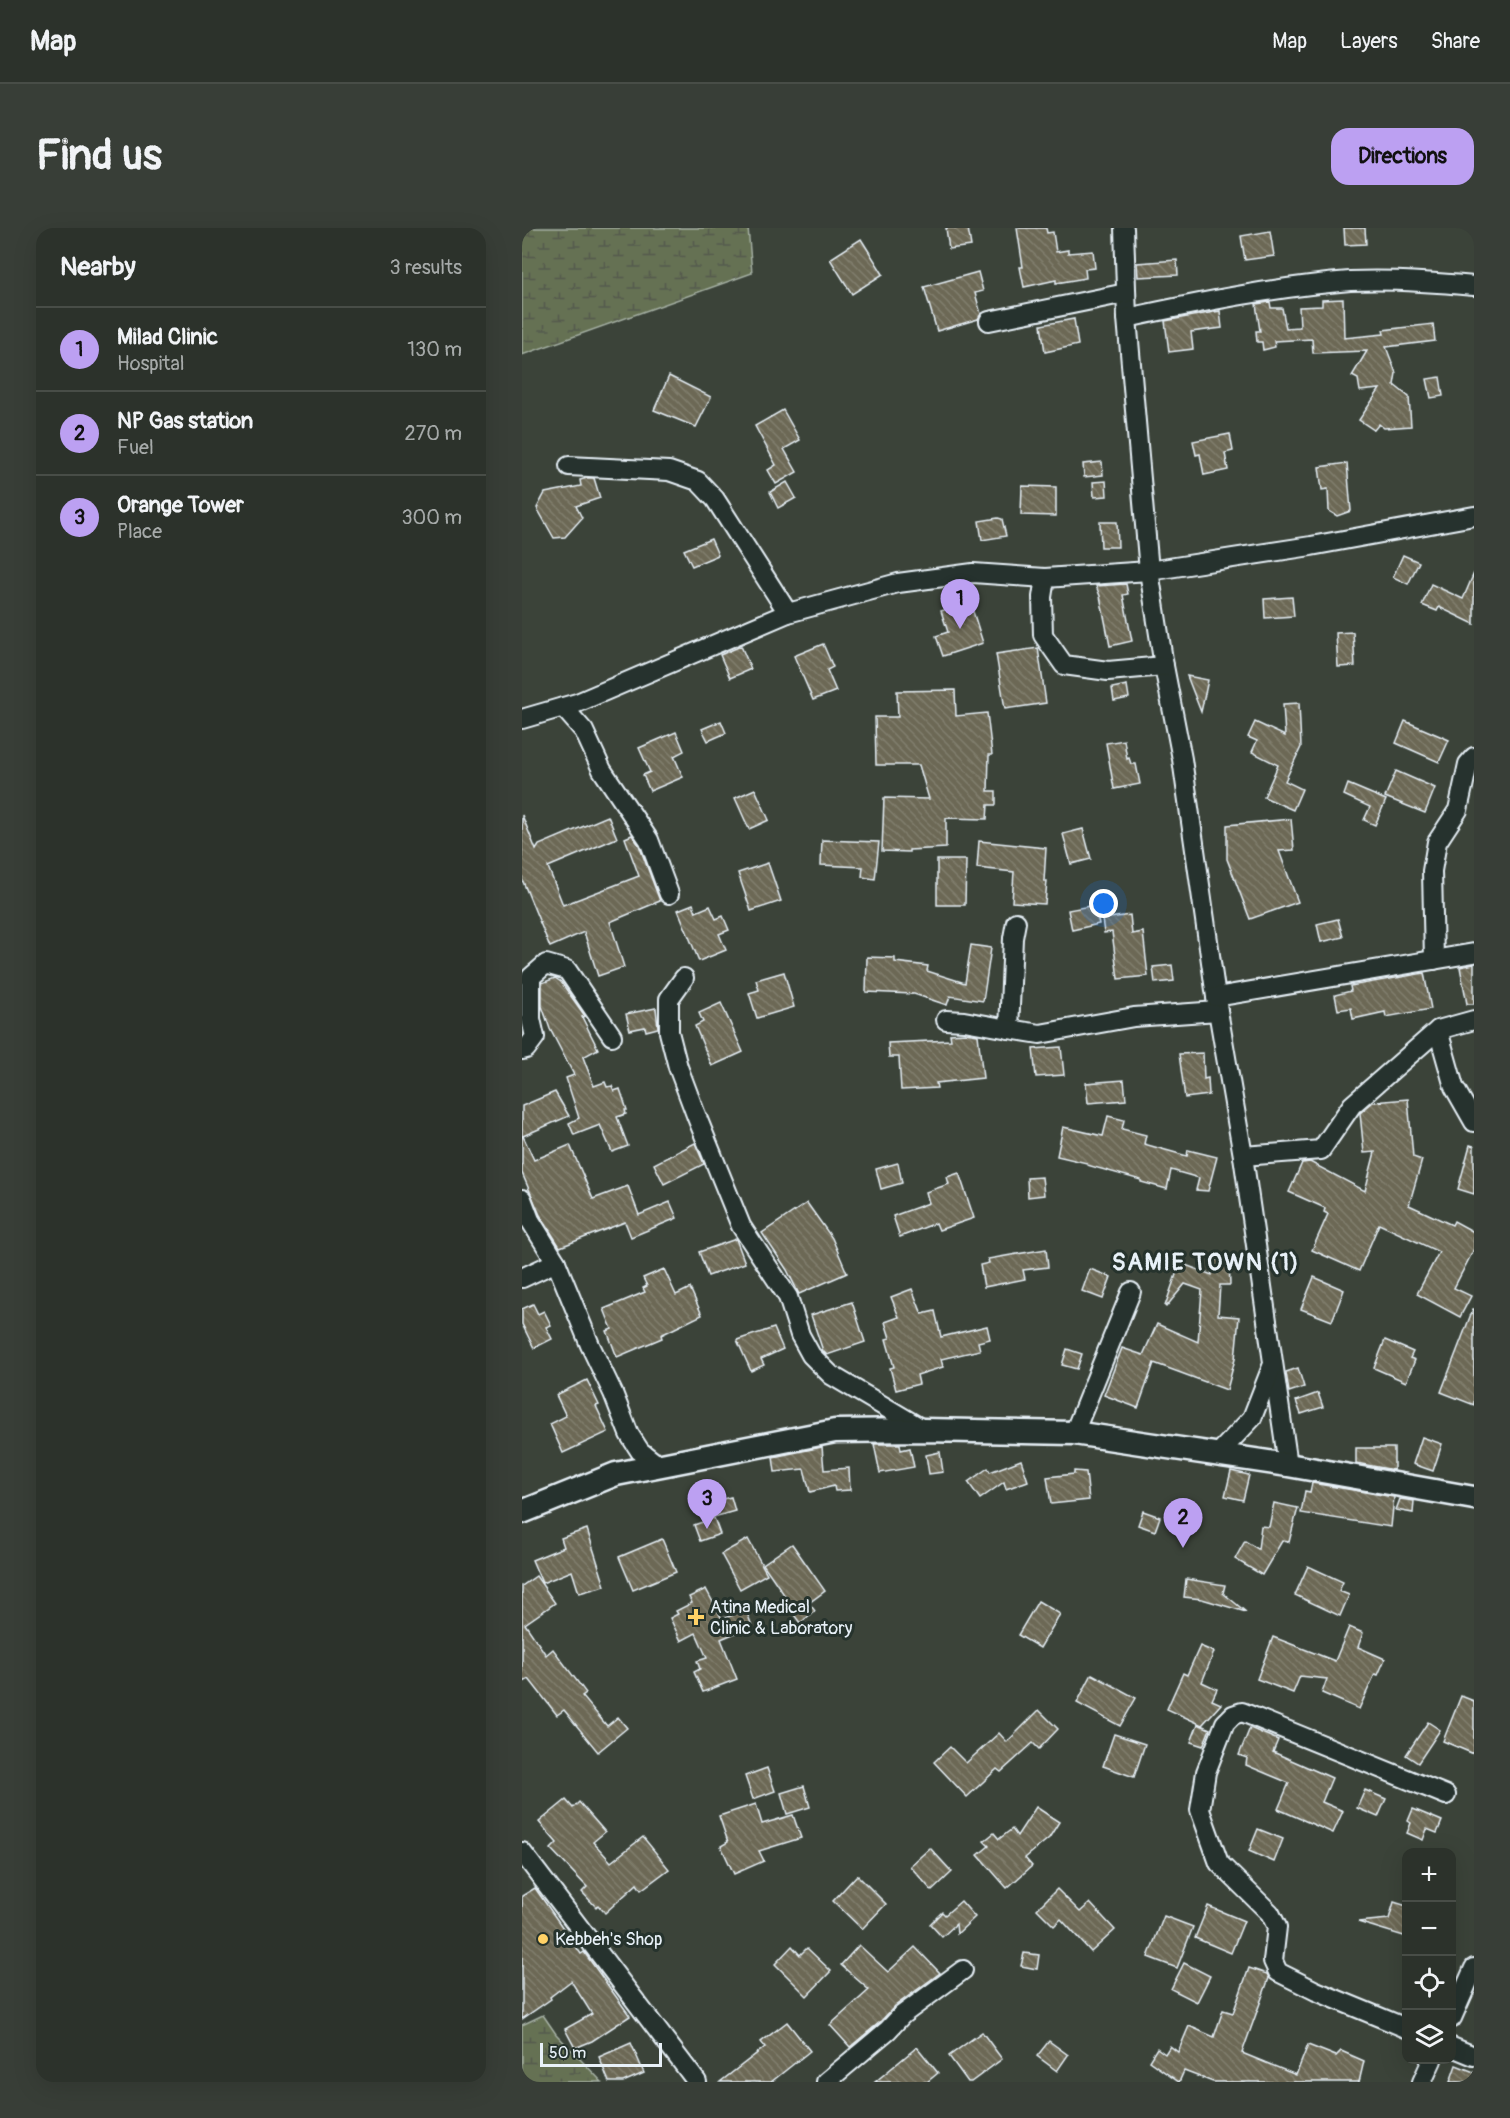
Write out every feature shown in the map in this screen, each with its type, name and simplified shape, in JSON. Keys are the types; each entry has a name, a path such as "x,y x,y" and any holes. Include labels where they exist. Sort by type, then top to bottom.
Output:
{"main road":[{"path":"522,1512 616,1474 835,1431 1074,1433 1288,1465 1474,1498"}],"street":[{"path":"1124,228 1127,318 1149,571 1182,759 1288,1465"},
{"path":"1127,318 1239,294 1351,281 1429,282 1474,286"},
{"path":"989,321 1126,293"},
{"path":"569,466 669,471 698,481 715,499 788,613"},
{"path":"522,719 563,707 788,613 908,581 973,573 1045,578 1149,571 1311,546 1474,516"},
{"path":"1045,578 1042,597 1043,635 1064,665 1108,671 1164,666"},
{"path":"563,707 584,731 602,770 648,840 669,894"},
{"path":"1434,960 1432,871 1437,842 1458,810 1468,764 1474,757"},
{"path":"1009,1029 1013,938 1016,922"},
{"path":"946,1020 1040,1034 1217,1004 1474,953"},
{"path":"522,1050 526,1049 535,1037 531,1019 531,977 546,964 567,970 612,1036"},
{"path":"684,978 669,999 669,1032 678,1067 692,1105 741,1226 788,1297 800,1335 811,1355 831,1375 924,1430"},
{"path":"1243,1156 1321,1150 1352,1105 1438,1030 1474,1020"},
{"path":"1438,1030 1454,1087 1474,1122"},
{"path":"522,1198 530,1220 556,1262 629,1434 640,1451 659,1466"},
{"path":"522,1278 556,1262"},
{"path":"1074,1433 1131,1292"},
{"path":"1218,1454 1252,1418 1274,1363"},
{"path":"1402,2026 1278,1972 1273,1961 1277,1927 1270,1912 1219,1863 1200,1810 1204,1781 1225,1723 1233,1715 1242,1712 1446,1795"},
{"path":"522,1852 697,2082"},
{"path":"1456,2010 1474,1968"},
{"path":"826,2082 888,2030 902,2015 963,1970"},
{"path":"1456,2049 1474,2056"},
{"path":"1422,2082 1430,2064"}],"green space":[{"path":"522,228 748,228 752,273 522,355"},
{"path":"543,2015 556,2034 602,2082 522,2082 522,2025"}],"building":[{"path":"946,228 968,228 971,246 949,249"},
{"path":"1017,228 1046,228 1047,233 1053,232 1056,252 1093,251 1095,268 1085,269 1086,278 1056,283 1056,280 1024,287"},
{"path":"1344,228 1365,228 1366,244 1345,245"},
{"path":"1270,231 1274,256 1245,260 1241,236"},
{"path":"861,239 883,274 852,294 830,259"},
{"path":"1177,260 1178,275 1138,277 1137,263"},
{"path":"978,272 983,291 975,293 981,314 978,319 937,331 924,287"},
{"path":"1343,299 1344,338 1384,334 1383,330 1433,324 1435,341 1386,347 1396,373 1394,385 1409,397 1411,426 1384,428 1379,424 1374,430 1359,420 1380,389 1360,391 1358,379 1352,376 1367,351 1313,353 1312,339 1274,341 1275,347 1263,350 1262,342 1257,342 1256,331 1260,331 1256,304 1270,302 1271,308 1282,308 1286,328 1300,327 1299,307 1322,306 1322,300"},
{"path":"1220,311 1222,328 1191,332 1193,349 1169,352 1165,321"},
{"path":"1074,319 1078,345 1045,352 1041,325"},
{"path":"669,376 711,397 696,427 654,410"},
{"path":"1440,377 1443,396 1431,398 1427,379"},
{"path":"783,410 800,440 784,449 797,472 776,484 768,470 776,465 755,426"},
{"path":"1230,434 1233,451 1225,453 1228,470 1204,475 1200,454 1196,455 1193,441"},
{"path":"1102,462 1103,475 1084,477 1083,464"},
{"path":"1347,463 1351,511 1337,516 1329,511 1328,489 1322,490 1319,467"},
{"path":"594,478 600,498 576,506 582,518 565,537 554,538 537,508 545,493 581,486 580,480"},
{"path":"1106,481 1107,496 1094,497 1093,482"},
{"path":"787,482 796,498 778,508 770,492"},
{"path":"1022,486 1056,487 1056,516 1021,515"},
{"path":"1002,519 1006,536 982,540 979,521"},
{"path":"1100,522 1117,522 1118,547 1101,547"},
{"path":"711,539 718,555 692,566 684,550"},
{"path":"1403,555 1419,562 1408,584 1393,577"},
{"path":"1474,573 1474,624 1439,607 1437,611 1422,605 1431,584 1463,599"},
{"path":"1126,584 1128,594 1123,595 1132,641 1110,646 1096,586"},
{"path":"1292,597 1294,616 1265,618 1264,599"},
{"path":"970,602 983,643 943,656 936,636 948,632 941,611"},
{"path":"1353,632 1355,666 1338,667 1336,633"},
{"path":"823,644 833,667 827,670 836,691 813,700 794,656"},
{"path":"741,646 751,669 730,678 720,655"},
{"path":"1038,648 1046,703 1005,709 996,654"},
{"path":"1187,676 1208,680 1201,712"},
{"path":"1127,685 1129,698 1114,701 1112,688"},
{"path":"955,690 956,716 987,713 992,755 989,755 988,791 996,791 996,805 988,805 987,819 946,818 946,848 909,850 909,852 882,851 884,798 929,799 919,765 876,765 875,717 898,717 897,691"},
{"path":"1299,703 1301,747 1285,781 1302,789 1293,810 1264,797 1278,765 1252,752 1257,741 1248,737 1255,722 1285,736 1283,704"},
{"path":"721,721 726,733 708,741 702,729"},
{"path":"1405,721 1449,740 1439,762 1396,743"},
{"path":"676,732 684,751 674,756 683,777 650,791 643,775 650,772 639,748"},
{"path":"1124,740 1127,759 1129,758 1131,764 1136,764 1140,784 1114,789 1106,743"},
{"path":"1396,771 1435,788 1425,813 1385,797"},
{"path":"1348,784 1386,800 1375,825 1364,820 1370,807 1344,795"},
{"path":"755,789 769,820 749,829 735,798"},
{"path":"522,815 536,850 539,845 608,816 617,838 548,867 563,905 639,876 625,838 632,835 639,845 660,901 610,922 624,967 598,976 584,932 550,947 522,879"},
{"path":"1291,819 1294,850 1279,851 1298,902 1250,919 1227,859 1227,825"},
{"path":"1083,829 1091,859 1071,864 1063,834"},
{"path":"822,840 879,842 875,879 862,877 863,867 821,865"},
{"path":"979,841 1046,848 1045,904 1012,902 1014,872 977,868"},
{"path":"937,860 966,860 965,905 937,905"},
{"path":"768,863 781,901 751,911 738,873"},
{"path":"693,904 696,912 710,906 716,919 723,916 729,930 719,934 726,950 699,961 678,910"},
{"path":"1095,905 1099,924 1072,930 1068,910"},
{"path":"1130,915 1132,934 1143,932 1148,976 1118,979 1112,932 1104,933 1102,919"},
{"path":"1338,919 1343,937 1321,942 1317,924"},
{"path":"971,945 991,948 983,1001 950,996 947,1005 914,994 866,992 867,957 895,958 895,962 928,966 927,971 965,983"},
{"path":"1474,964 1474,1004 1467,1004 1460,967"},
{"path":"1172,965 1174,981 1155,983 1153,967"},
{"path":"784,972 794,1007 757,1018 749,993 759,990 756,980"},
{"path":"1424,973 1431,1009 1386,1017 1385,1012 1353,1019 1351,1008 1338,1010 1335,995 1351,991 1350,986"},
{"path":"555,978 561,982 585,1016 582,1017 598,1049 583,1057 594,1086 605,1082 607,1087 612,1086 614,1091 620,1089 627,1110 625,1110 626,1114 617,1117 628,1146 612,1152 600,1125 574,1135 569,1123 579,1118 566,1078 574,1075 550,1029 542,1006 542,983"},
{"path":"721,1003 743,1052 712,1066 695,1026 703,1022 699,1013"},
{"path":"656,1008 658,1028 646,1031 645,1027 630,1030 626,1014"},
{"path":"950,1034 978,1035 983,1078 936,1083 937,1088 901,1090 899,1057 889,1057 888,1043 951,1040"},
{"path":"1061,1047 1064,1075 1036,1077 1033,1049"},
{"path":"1203,1053 1204,1079 1208,1078 1209,1095 1185,1098 1179,1054"},
{"path":"1124,1080 1126,1100 1088,1103 1086,1083"},
{"path":"555,1092 569,1116 523,1136 534,1160 570,1145 593,1199 628,1186 639,1215 670,1202 677,1218 631,1237 625,1222 560,1247 540,1215 522,1173 522,1106"},
{"path":"1408,1099 1413,1157 1422,1160 1409,1205 1452,1225 1454,1221 1474,1232 1474,1249 1454,1288 1471,1296 1460,1317 1417,1294 1439,1252 1379,1224 1359,1271 1312,1250 1328,1214 1324,1212 1325,1208 1289,1192 1302,1163 1310,1162 1365,1191 1375,1152 1364,1153 1360,1113 1373,1102"},
{"path":"1108,1116 1124,1120 1122,1129 1146,1135 1144,1144 1187,1156 1188,1150 1217,1157 1208,1191 1196,1190 1199,1178 1171,1170 1167,1189 1087,1165 1087,1163 1057,1156 1063,1127 1103,1136"},
{"path":"695,1143 704,1164 664,1184 654,1164"},
{"path":"1470,1145 1474,1146 1474,1194 1458,1189"},
{"path":"898,1163 902,1183 881,1189 876,1169"},
{"path":"959,1173 974,1218 939,1230 936,1223 900,1237 893,1216 929,1203 926,1192 949,1184 947,1177"},
{"path":"1042,1177 1044,1195 1028,1197 1027,1178"},
{"path":"807,1203 832,1238 847,1273 799,1294 787,1270 762,1233"},
{"path":"736,1239 745,1263 708,1276 699,1252"},
{"path":"1046,1249 1048,1267 1023,1270 1025,1279 984,1287 980,1265 989,1263 988,1259"},
{"path":"1229,1259 1230,1285 1220,1285 1218,1315 1239,1317 1235,1359 1227,1390 1154,1363 1138,1408 1104,1395 1122,1348 1143,1355 1157,1324 1198,1342 1202,1290 1185,1284 1165,1306 1180,1263 1212,1275 1212,1260"},
{"path":"664,1269 676,1295 690,1288 702,1315 661,1335 662,1338 617,1357 607,1331 612,1329 604,1309 645,1292 643,1288 647,1286 643,1278"},
{"path":"1090,1269 1111,1277 1103,1299 1082,1291"},
{"path":"1314,1277 1344,1290 1332,1321 1301,1309"},
{"path":"912,1289 922,1314 935,1311 941,1337 987,1326 990,1339 978,1342 980,1350 941,1359 943,1367 917,1375 919,1384 896,1390 890,1368 894,1367 886,1339 890,1338 885,1322 899,1317 891,1297"},
{"path":"852,1302 865,1342 827,1355 823,1351 811,1315"},
{"path":"533,1304 538,1314 544,1311 551,1325 546,1327 552,1339 534,1348 522,1324 522,1309"},
{"path":"1474,1309 1474,1405 1441,1392"},
{"path":"774,1328 783,1349 761,1359 764,1365 751,1371 737,1340"},
{"path":"1385,1340 1413,1352 1410,1358 1415,1360 1406,1382 1374,1368"},
{"path":"1067,1349 1082,1354 1077,1369 1062,1365"},
{"path":"1298,1368 1304,1387 1289,1392 1286,1372"},
{"path":"587,1380 608,1432 563,1453 550,1424 566,1416 556,1395"},
{"path":"1318,1393 1323,1407 1301,1414 1296,1401"},
{"path":"1422,1437 1442,1444 1433,1471 1413,1464"},
{"path":"874,1444 900,1444 901,1450 910,1448 914,1467 880,1473"},
{"path":"822,1447 824,1470 849,1468 850,1490 835,1491 834,1486 810,1492 804,1469 775,1472 773,1457"},
{"path":"1356,1448 1394,1448 1394,1470 1356,1463"},
{"path":"940,1452 943,1472 929,1474 926,1455"},
{"path":"1021,1460 1028,1481 1006,1489 1004,1482 980,1499 968,1482 988,1468 990,1472"},
{"path":"1074,1471 1086,1472 1089,1500 1051,1504 1047,1477 1074,1474"},
{"path":"1231,1471 1249,1475 1243,1500 1225,1496"},
{"path":"1312,1483 1394,1497 1391,1527 1301,1513 1305,1491 1310,1492"},
{"path":"731,1497 735,1511 710,1518 706,1503"},
{"path":"1400,1499 1414,1501 1413,1513 1396,1510"},
{"path":"1274,1503 1298,1508 1289,1542 1282,1541 1262,1575 1235,1559 1245,1541 1258,1549 1261,1526 1269,1527"},
{"path":"1143,1511 1160,1517 1155,1531 1138,1525"},
{"path":"714,1518 720,1534 700,1541 694,1525"},
{"path":"587,1529 605,1586 579,1593 572,1571 542,1583 532,1560 564,1547 561,1538"},
{"path":"662,1539 676,1572 633,1590 619,1557"},
{"path":"748,1539 767,1574 740,1589 721,1554"},
{"path":"792,1544 825,1591 809,1603 815,1611 800,1623 789,1608 792,1606 763,1564"},
{"path":"1308,1566 1343,1582 1339,1591 1349,1595 1340,1616 1295,1595"},
{"path":"536,1576 555,1603 525,1624 546,1655 553,1649 586,1693 582,1696 607,1726 618,1717 627,1728 598,1752 564,1710 557,1715 529,1679 522,1683 522,1586"},
{"path":"1186,1579 1225,1585 1223,1593 1246,1612 1202,1599 1184,1597"},
{"path":"706,1589 722,1619 746,1610 752,1626 721,1639 737,1679 703,1692 694,1672 700,1669 697,1661 707,1658 696,1633 681,1641 670,1618 678,1614 676,1611 692,1603 689,1597"},
{"path":"1038,1601 1060,1614 1040,1648 1018,1635"},
{"path":"1349,1627 1363,1633 1358,1647 1385,1659 1378,1675 1375,1674 1359,1709 1322,1693 1327,1679 1300,1676 1293,1693 1257,1679 1273,1637 1335,1661"},
{"path":"1200,1646 1214,1652 1202,1682 1217,1689 1212,1700 1221,1704 1202,1725 1167,1709 1183,1673 1187,1675"},
{"path":"1092,1674 1136,1698 1120,1726 1077,1703"},
{"path":"1461,1696 1474,1701 1474,1754 1443,1741"},
{"path":"1039,1710 1058,1729 1039,1749 1033,1743 1001,1772 997,1769 967,1797 934,1762 950,1747 966,1763 999,1733 1007,1742"},
{"path":"1428,1722 1440,1730 1418,1763 1406,1755"},
{"path":"1198,1724 1210,1729 1203,1746 1191,1742"},
{"path":"1250,1728 1278,1740 1273,1752 1332,1778 1322,1802 1343,1811 1333,1833 1278,1809 1289,1783 1246,1765 1247,1758 1239,1755"},
{"path":"1114,1734 1145,1744 1134,1777 1103,1766"},
{"path":"767,1768 775,1791 753,1799 745,1776"},
{"path":"804,1786 810,1807 787,1814 781,1793"},
{"path":"1365,1790 1386,1799 1378,1817 1357,1808"},
{"path":"566,1800 573,1808 579,1802 605,1832 593,1842 611,1862 643,1837 669,1869 641,1890 637,1884 605,1913 598,1905 596,1907 582,1892 587,1887 551,1849 557,1843 539,1822"},
{"path":"756,1804 762,1824 793,1815 801,1838 759,1851 764,1861 734,1874 721,1846 728,1842 719,1816"},
{"path":"1036,1807 1059,1822 1049,1838 1025,1858 1032,1866 1007,1888 978,1855 989,1846 984,1841 994,1833 999,1839 1012,1829 1017,1836"},
{"path":"1413,1809 1442,1821 1437,1833 1427,1829 1423,1840 1407,1833 1411,1823 1408,1821"},
{"path":"1258,1829 1283,1839 1274,1862 1249,1851"},
{"path":"930,1848 952,1872 932,1891 910,1866"},
{"path":"857,1875 886,1904 862,1929 833,1901"},
{"path":"535,1888 581,1954 584,1952 630,2016 592,2041 575,2048 565,2029 592,2014 571,1981 550,1997 551,1999 522,2019 522,1896"},
{"path":"1057,1889 1080,1912 1090,1903 1115,1930 1091,1952 1061,1919 1054,1926 1037,1909"},
{"path":"961,1901 975,1917 957,1934 956,1924 942,1937 930,1924 942,1912 945,1915"},
{"path":"1394,1902 1402,1904 1402,1935 1358,1922 1389,1919"},
{"path":"1208,1906 1244,1921 1231,1953 1195,1938"},
{"path":"1164,1916 1193,1927 1177,1968 1148,1957"},
{"path":"859,1945 888,1972 915,1947 940,1973 895,2006 850,2047 830,2025 869,1990 841,1965"},
{"path":"792,1946 800,1955 807,1948 831,1971 807,1996 775,1964"},
{"path":"1024,1953 1039,1955 1037,1969 1021,1966"},
{"path":"1184,1963 1210,1976 1197,2002 1171,1989"},
{"path":"1249,1968 1267,1974 1269,1978 1242,2053 1296,2075 1308,2045 1336,2056 1341,2051 1364,2061 1359,2082 1213,2082 1184,2071 1179,2082 1149,2061 1157,2048 1165,2054 1170,2046 1178,2052 1189,2026 1214,2037 1223,2010 1233,2013"},
{"path":"787,2022 810,2051 771,2082 720,2082 765,2047 761,2042"},
{"path":"982,2032 1002,2059 968,2082 949,2056"},
{"path":"1049,2041 1068,2055 1057,2071 1037,2056"},
{"path":"631,2043 644,2073 623,2082 609,2082 599,2057"},
{"path":"917,2047 938,2073 927,2082 875,2082"},
{"path":"1456,2065 1474,2072 1474,2082 1450,2082"}],"place":[{"name":"Milad Clinic","path":"960,629"},
{"name":"Orange Tower","path":"707,1529"},
{"name":"NP Gas station","path":"1183,1548"},
{"name":"Atina Medical Clinic & Laboratory","path":"696,1617"},
{"name":"Kebbeh's Shop","path":"543,1939"}],"district":[{"name":"SAMIE TOWN (1)","path":"1206,1262"}]}
